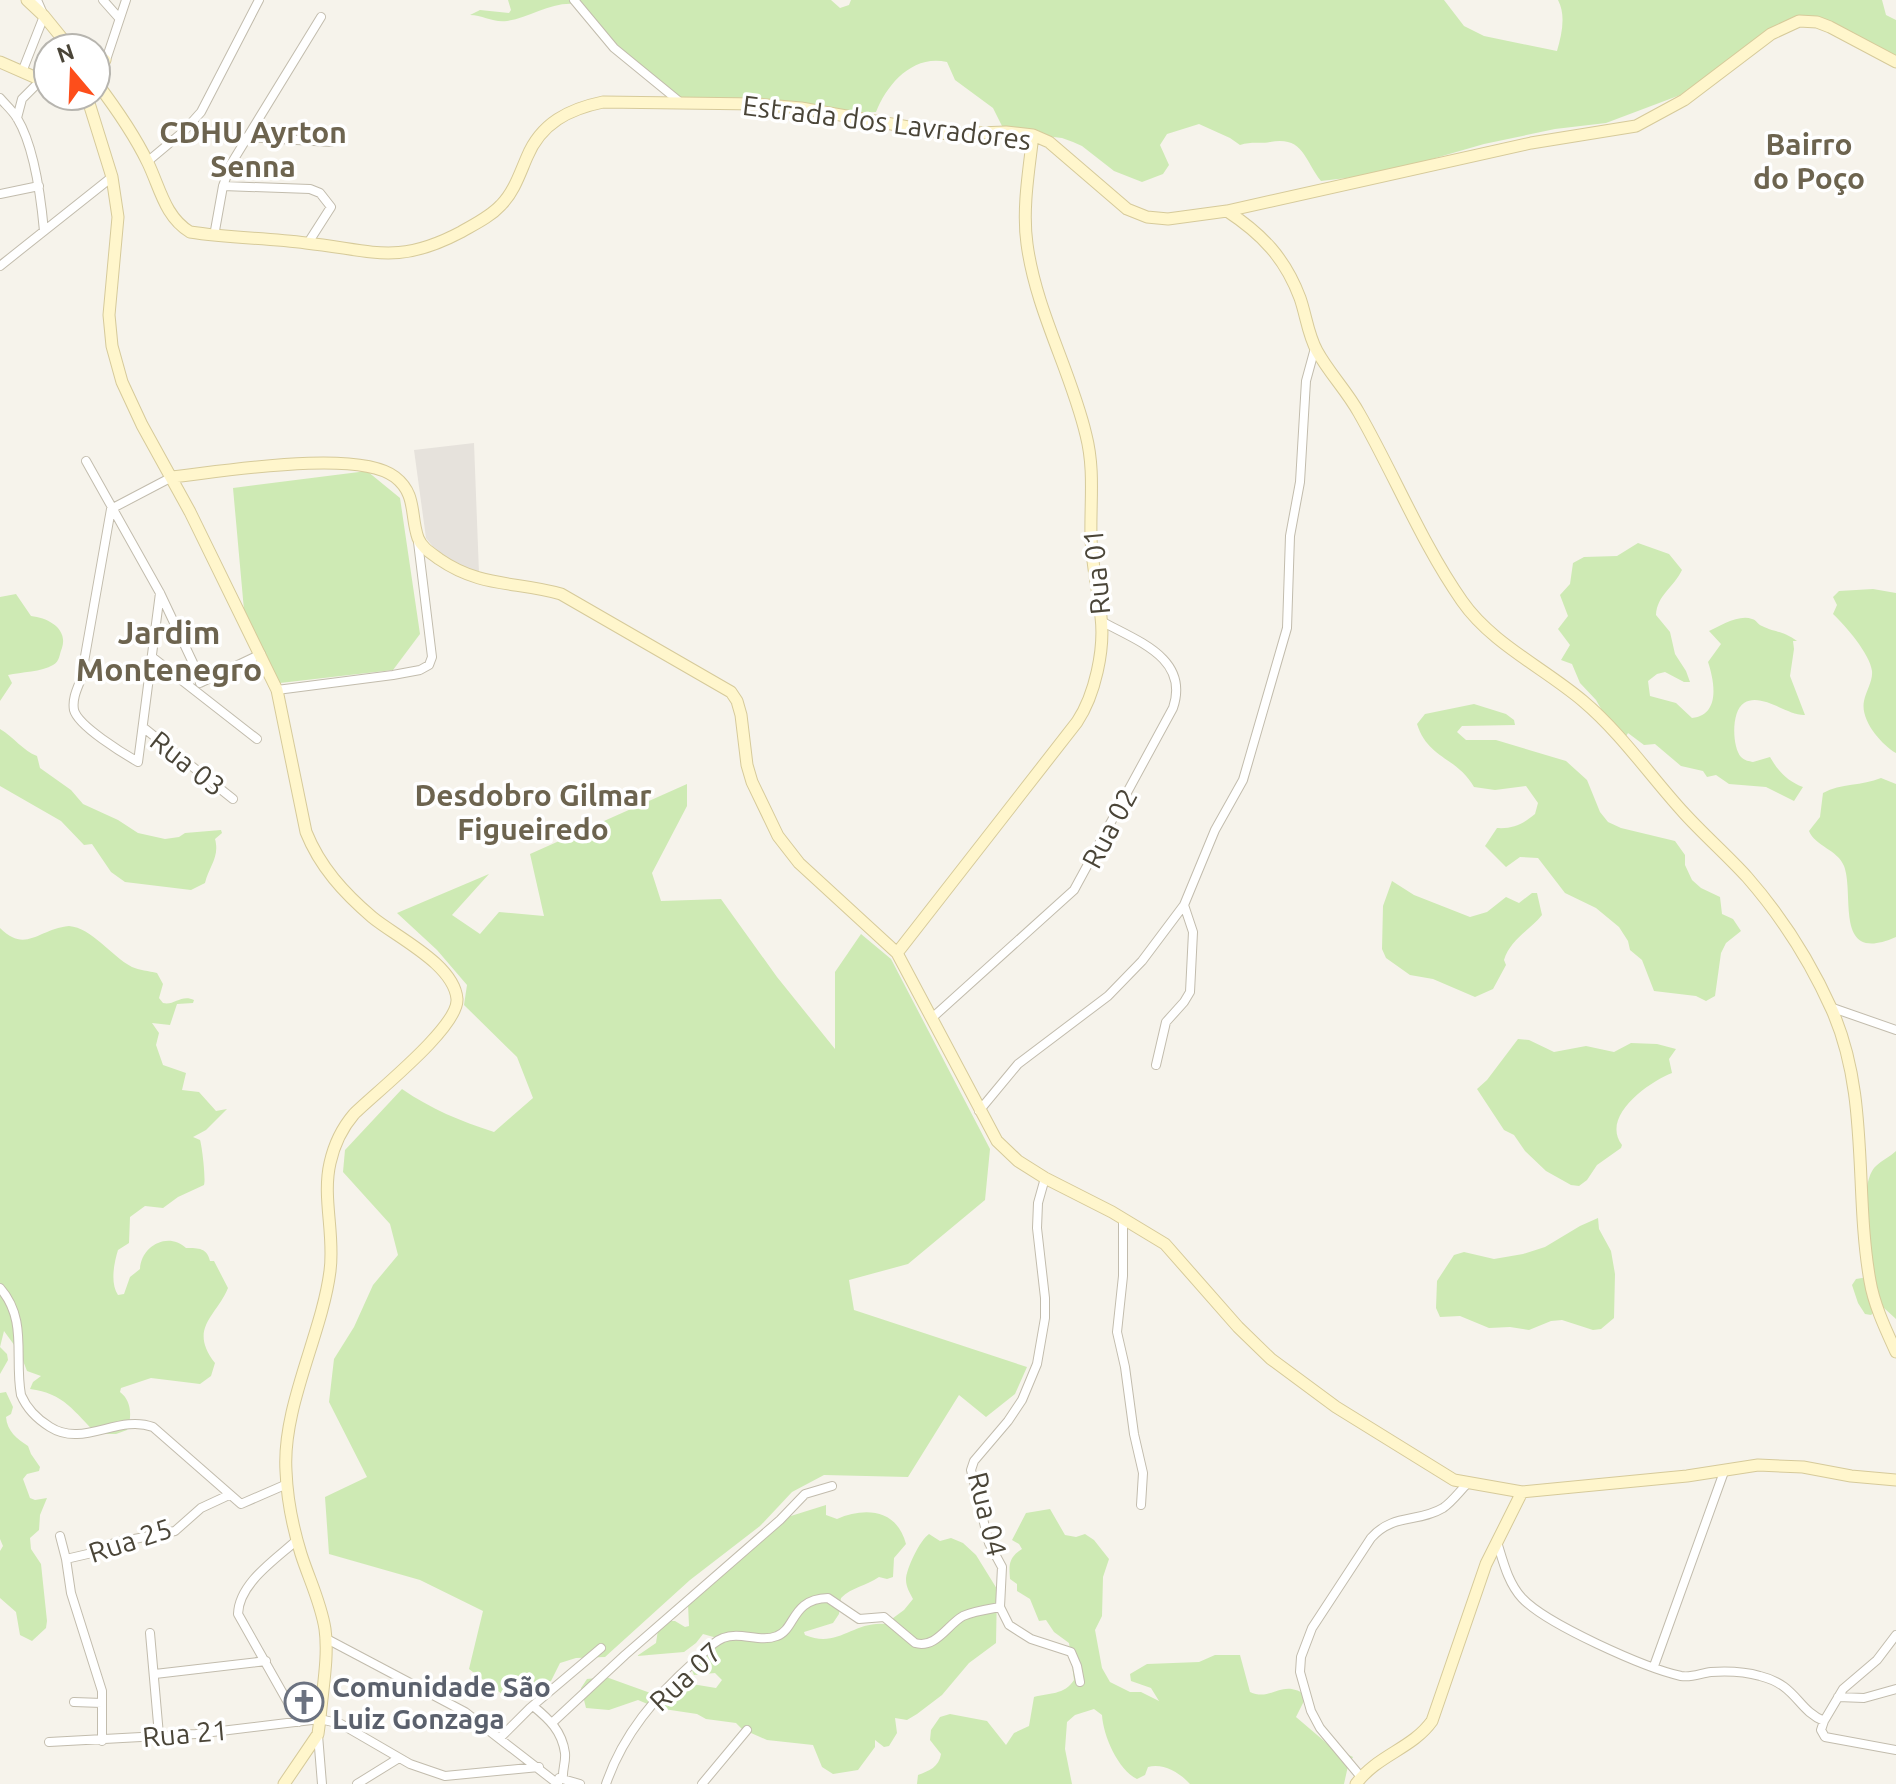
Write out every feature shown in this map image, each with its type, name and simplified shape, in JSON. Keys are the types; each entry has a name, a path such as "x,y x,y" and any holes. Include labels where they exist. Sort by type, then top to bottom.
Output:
{"street":[{"path":"27,0 57,32"},
{"path":"22,72 44,16 37,0"},
{"path":"103,0 119,18"},
{"path":"112,33 126,0"},
{"path":"147,162 201,112 259,0"},
{"path":"574,0 614,48 680,102"},
{"path":"214,236 223,186 231,164 321,17"},
{"name":"Estrada dos Lavradores","path":"112,108 147,162 169,212 177,224 190,232 308,243 392,255 418,250 490,216 504,203 517,182 529,151 542,132 559,116 578,107 603,102 801,108 948,134 1006,132 1033,135 1049,142 1127,209 1147,217 1168,219 1227,211 1531,143 1636,126 1684,100 1771,34 1799,21 1817,22 1830,27 1896,62"},
{"path":"0,62 32,77"},
{"path":"17,118 22,99 32,91"},
{"path":"0,98 17,118 39,186 44,231"},
{"path":"91,112 112,177 118,217 109,315 112,346 128,396 172,477 277,690 306,832 314,853 343,890 373,918 426,955 446,975 457,999 455,1011 445,1024 401,1073 354,1115 336,1145 327,1184 330,1273 285,1457 297,1540 320,1607 325,1638 318,1734 322,1784"},
{"name":"Rua 01","path":"897,953 1087,708 1097,674 1101,621 1092,562 1092,465 1075,395 1045,316 1026,244 1033,135"},
{"path":"247,137 331,142"},
{"path":"0,266 112,177"},
{"path":"0,194 39,186"},
{"path":"223,186 310,189 320,193 331,207 308,243"},
{"path":"1227,211 1253,228 1270,244 1284,264 1300,298 1315,348 1357,409 1448,579 1470,613 1485,628 1585,703 1627,745 1683,812 1745,875 1781,919 1806,958 1842,1033 1856,1099 1870,1283 1896,1352"},
{"path":"979,1111 1018,1064 1126,980 1184,905 1215,830 1243,780 1283,649 1289,606 1290,536 1300,482 1306,381 1315,348"},
{"path":"86,461 160,593 202,682"},
{"path":"111,509 172,477 287,465 352,463 375,467 393,475 405,486 412,497 418,537 431,644 429,665 420,670 393,675 277,690"},
{"path":"111,509 81,679 74,696 74,712 82,724 138,762 160,593"},
{"path":"418,537 424,548 452,568 473,578 561,594 731,692 741,715 752,782 786,850 897,953 997,1141 1009,1154 1045,1178 1123,1218 1165,1244 1238,1327 1271,1359 1336,1407 1442,1474 1467,1484 1522,1492 1687,1476 1758,1465 1803,1467 1896,1480"},
{"name":"Rua 02","path":"932,1018 1074,890 1173,708 1178,693 1176,678 1170,667 1158,653 1101,621"},
{"path":"191,687 261,654"},
{"path":"152,657 257,739"},
{"name":"Rua 03","path":"144,728 233,799"},
{"path":"1156,1065 1166,1022 1190,992 1193,932 1184,905"},
{"path":"1830,1007 1896,1030"},
{"name":"Rua 04","path":"1000,1607 1002,1567 989,1543 971,1465 1022,1400 1037,1364 1045,1318 1037,1228 1038,1203 1045,1178"},
{"path":"1123,1218 1123,1276 1117,1332 1143,1473 1141,1505"},
{"path":"0,1288 13,1307 18,1322 21,1395 40,1422 67,1436 142,1422 153,1427 241,1504 287,1484"},
{"path":"1654,1666 1725,1469"},
{"path":"1467,1484 1442,1509 1380,1527 1307,1640 1300,1672 1311,1711 1358,1781 1374,1764 1418,1736 1432,1721 1486,1564 1522,1492"},
{"path":"553,1722 780,1520 805,1494 832,1486"},
{"name":"Rua 25","path":"102,1741 102,1703 96,1667 69,1585 66,1559 92,1553 114,1543 175,1531 201,1508 229,1495"},
{"path":"60,1536 66,1559"},
{"path":"297,1540 261,1573 242,1595 238,1605 242,1625 266,1661 299,1722"},
{"path":"1496,1541 1513,1586 1536,1610 1607,1648 1682,1676 1724,1672 1757,1675 1777,1681 1791,1690 1809,1712 1824,1721"},
{"name":"Rua 07","path":"606,1784 620,1750 644,1714 668,1686 722,1638 777,1637 784,1632 799,1609 822,1598 833,1600 859,1619 884,1617 921,1645 934,1641 965,1615 1000,1607"},
{"path":"1000,1607 1009,1625 1031,1639 1071,1652 1080,1682"},
{"path":"150,1633 159,1735"},
{"path":"1896,1635 1877,1660 1852,1679 1838,1697 1821,1730 1825,1737 1896,1750"},
{"path":"325,1638 465,1712 561,1782 580,1784"},
{"path":"500,1738 601,1648"},
{"path":"155,1674 266,1661"},
{"path":"1838,1697 1864,1698 1896,1689"},
{"path":"74,1702 102,1703"},
{"path":"533,1706 553,1722 566,1755 561,1782"},
{"path":"320,1719 341,1724 399,1758 445,1776 539,1767"},
{"name":"Rua 21","path":"49,1742 102,1741 320,1719"},
{"path":"702,1784 747,1730"},
{"path":"284,1784 318,1734"},
{"path":"357,1784 399,1758"},
{"path":"438,1784 445,1776"}],"shaded area":[{"path":"474,443 479,573 467,570 438,553 426,538 414,450"}],"green space":[{"path":"508,0 831,0 840,8 849,5 851,0 1444,0 1464,26 1484,36 1557,51 1563,18 1558,0 1882,0 1886,15 1896,20 1896,56 1842,34 1824,31 1816,24 1790,24 1691,91 1606,123 1555,129 1484,144 1380,174 1321,181 1297,146 1281,141 1240,145 1199,124 1167,134 1160,145 1169,165 1163,174 1142,182 1114,171 1073,142 1011,132 1002,126 993,108 955,80 947,62 923,62 912,67 894,82 876,112 807,115 801,111 697,106 662,91 574,4 557,5 507,21 470,15 480,10 509,13"},
{"path":"367,471 400,498 420,634 393,670 280,683 244,610 233,488"},
{"path":"1638,543 1669,554 1682,570 1659,602 1656,615 1670,632 1675,654 1690,682 1665,672 1657,674 1648,681 1650,696 1676,703 1692,718 1707,711 1713,697 1708,662 1721,644 1709,631 1730,621 1752,619 1797,641 1793,641 1790,676 1805,715 1751,700 1740,707 1734,729 1742,758 1753,762 1770,757 1784,775 1803,787 1794,801 1766,787 1729,784 1716,775 1707,777 1703,771 1681,766 1655,744 1644,745 1628,733 1625,738 1616,735 1596,700 1580,683 1572,664 1561,660 1570,645 1558,629 1568,616 1560,595 1570,584 1573,563 1584,557 1617,556"},
{"path":"1873,589 1896,593 1896,753 1878,738 1865,716 1864,701 1872,675 1867,656 1833,614 1837,605 1833,597 1839,591"},
{"path":"16,594 31,616 44,619 60,630 62,648 53,665 8,675 12,683 0,701 0,597"},
{"path":"1474,704 1506,714 1515,725 1462,726 1457,732 1466,740 1496,740 1566,761 1587,780 1600,812 1608,822 1675,841 1685,855 1685,865 1692,880 1720,897 1722,914 1733,919 1741,931 1726,943 1721,953 1715,996 1706,1001 1696,996 1654,991 1642,960 1630,950 1619,927 1596,908 1565,893 1538,858 1520,857 1506,867 1485,846 1497,828 1518,825 1535,814 1538,803 1526,786 1495,790 1474,787 1459,769 1428,744 1417,724 1425,714"},
{"path":"0,729 37,756 40,768 71,790 83,804 138,833 165,839 185,833 221,830 222,833 215,839 215,856 205,883 191,890 125,882 111,872 92,844 84,845 61,821 0,786"},
{"path":"1881,778 1896,784 1896,937 1876,943 1863,942 1855,934 1850,923 1844,866 1809,831 1820,817 1823,793"},
{"path":"687,784 687,806 652,873 661,901 721,899 777,977 835,1049 835,972 861,934 891,959 990,1149 985,1200 908,1264 849,1280 854,1310 1027,1367 1015,1394 986,1417 959,1395 908,1477 824,1475 792,1492 760,1526 690,1580 605,1657 576,1658 560,1663 551,1681 506,1697 469,1669 483,1611 420,1580 329,1554 325,1497 367,1477 329,1402 334,1359 354,1327 373,1285 398,1255 390,1224 343,1172 345,1150 402,1089 446,1114 494,1132 533,1098 517,1057 464,1005 467,985 437,950 397,913 489,874 452,915 480,934 499,912 544,916 530,854"},
{"path":"1392,881 1414,895 1470,917 1487,912 1506,897 1519,903 1532,893 1537,893 1542,915 1507,953 1504,960 1506,965 1493,989 1475,997 1433,979 1410,975 1386,958 1382,949 1383,906"},
{"path":"69,926 93,937 132,967 157,973 163,984 159,998 163,1003 185,998 194,1000 193,1003 177,1004 170,1025 152,1023 159,1033 156,1045 163,1065 186,1073 182,1090 199,1092 216,1111 227,1109 206,1130 193,1137 201,1143 204,1185 163,1208 145,1206 130,1217 129,1243 118,1250 115,1261 113,1279 118,1295 124,1294 130,1277 140,1269 150,1248 164,1241 205,1251 228,1288 204,1332 207,1351 215,1363 211,1376 200,1384 151,1378 121,1388 120,1392 129,1405 130,1420 127,1430 116,1434 97,1434 60,1399 30,1389 41,1376 27,1371 20,1353 4,1331 0,1347 0,928 9,936 25,940"},
{"path":"1518,1039 1529,1040 1554,1052 1586,1046 1614,1052 1631,1043 1657,1044 1676,1049 1669,1059 1672,1073 1640,1092 1622,1112 1617,1123 1621,1148 1597,1165 1579,1186 1571,1185 1546,1171 1525,1151 1514,1135 1504,1130 1477,1089"},
{"path":"1896,1151 1896,1319 1884,1308 1871,1315 1865,1314 1852,1285 1856,1279 1868,1277 1865,1202 1870,1174"},
{"path":"1598,1218 1599,1229 1611,1251 1615,1274 1614,1318 1601,1329 1593,1330 1562,1320 1529,1330 1489,1328 1460,1316 1440,1317 1436,1308 1437,1281 1454,1255 1464,1252 1494,1259 1523,1254 1545,1247"},
{"path":"0,1347 8,1360 0,1374"},
{"path":"6,1392 13,1407 6,1417 8,1426 28,1446 40,1467 39,1471 27,1474 23,1479 30,1498 47,1498 40,1515 39,1530 30,1538 31,1549 41,1564 47,1621 46,1628 32,1641 20,1635 16,1612 0,1598 0,1551 3,1546 0,1539 0,1393"},
{"path":"826,1505 826,1515 837,1519 869,1512 888,1518 902,1532 906,1544 894,1558 893,1577 879,1577 850,1591 841,1598 839,1614 833,1623 804,1632 805,1635 827,1639 836,1637 864,1626 885,1624 904,1610 913,1599 906,1583 908,1569 929,1534 940,1541 951,1538 963,1543 976,1555 997,1589 996,1643 969,1663 942,1695 917,1714 907,1720 895,1718 897,1733 889,1746 884,1747 875,1740 875,1747 858,1770 833,1774 822,1767 813,1745 767,1740 736,1723 657,1708 638,1700 609,1710 586,1708 581,1688 587,1679 606,1677 656,1695 686,1683 716,1688 722,1680 715,1673 694,1675 690,1666 717,1638 703,1634 684,1652 637,1656 656,1643 658,1630 666,1621 689,1626 688,1604 778,1520"},
{"path":"1050,1509 1065,1535 1076,1537 1085,1534 1109,1559 1103,1577 1102,1616 1095,1630 1102,1668 1110,1682 1159,1701 1151,1688 1131,1681 1130,1674 1147,1664 1199,1662 1215,1655 1240,1655 1250,1692 1264,1694 1289,1689 1304,1694 1305,1699 1296,1717 1330,1746 1353,1757 1344,1784 1190,1784 1159,1766 1148,1767 1145,1775 1137,1779 1118,1760 1109,1742 1102,1715 1094,1709 1075,1715 1067,1722 1065,1749 1072,1784 917,1784 918,1775 933,1768 940,1758 941,1754 930,1740 931,1730 940,1717 950,1714 987,1721 1006,1745 1014,1733 1029,1726 1034,1697 1061,1691 1074,1680 1069,1643 1054,1632 1046,1620 1039,1621 1030,1599 1017,1591 1017,1584 1010,1579 1010,1562 1022,1549 1012,1540 1026,1513"}],"place":[{"name":"Comunidade São Luiz Gonzaga","path":"304,1702"}],"district":[{"name":"CDHU Ayrton Senna","path":"253,149"},
{"name":"Bairro do Poço","path":"1809,161"},
{"name":"Jardim Montenegro","path":"169,650"},
{"name":"Desdobro Gilmar Figueiredo","path":"533,812"}]}
